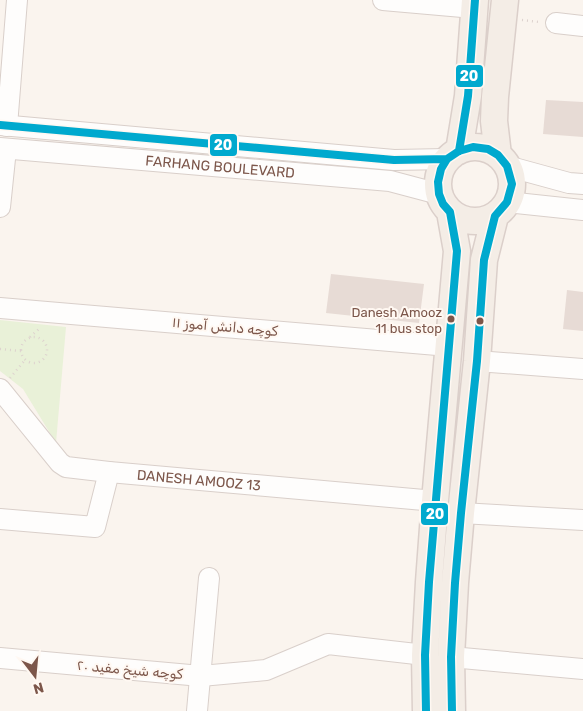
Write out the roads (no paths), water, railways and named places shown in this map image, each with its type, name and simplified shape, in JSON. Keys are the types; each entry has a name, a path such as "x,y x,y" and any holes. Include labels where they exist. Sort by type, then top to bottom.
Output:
{"main road":[{"path":"426,711 425,655 435,502 457,251 438,182 440,170 453,155 468,96 475,4"},
{"path":"452,711 451,657 455,584 477,360 484,260 501,209 512,184 503,160 494,121 504,9"},
{"path":"453,155 473,147 488,149 503,160"},
{"path":"444,203 461,219 480,221 501,209"}],"street":[{"path":"3,125 17,0"},
{"path":"383,0 475,4"},
{"path":"556,24 583,26"},
{"name":"FARHANG BOULEVARD","path":"3,125 394,160 453,155"},
{"path":"115,158 117,135"},
{"path":"0,207 3,149"},
{"name":"FARHANG BOULEVARD","path":"3,149 390,181 444,203"},
{"path":"503,160 569,183 583,184"},
{"path":"501,209 583,210"},
{"name":"کوچه دانش آموز ۱۱","path":"0,308 449,346"},
{"path":"477,360 583,369"},
{"name":"DANESH AMOOZ 13","path":"3,385 60,463 66,467 435,502"},
{"path":"0,519 95,527 109,472"},
{"path":"461,513 583,520"},
{"path":"197,711 209,578"},
{"name":"کوچه شیخ مفید ۲۰","path":"0,658 201,676 266,670 328,644 425,655"},
{"path":"451,657 583,669"}],"place":[{"name":"Danesh Amooz 11 bus stop","path":"451,319"}]}
